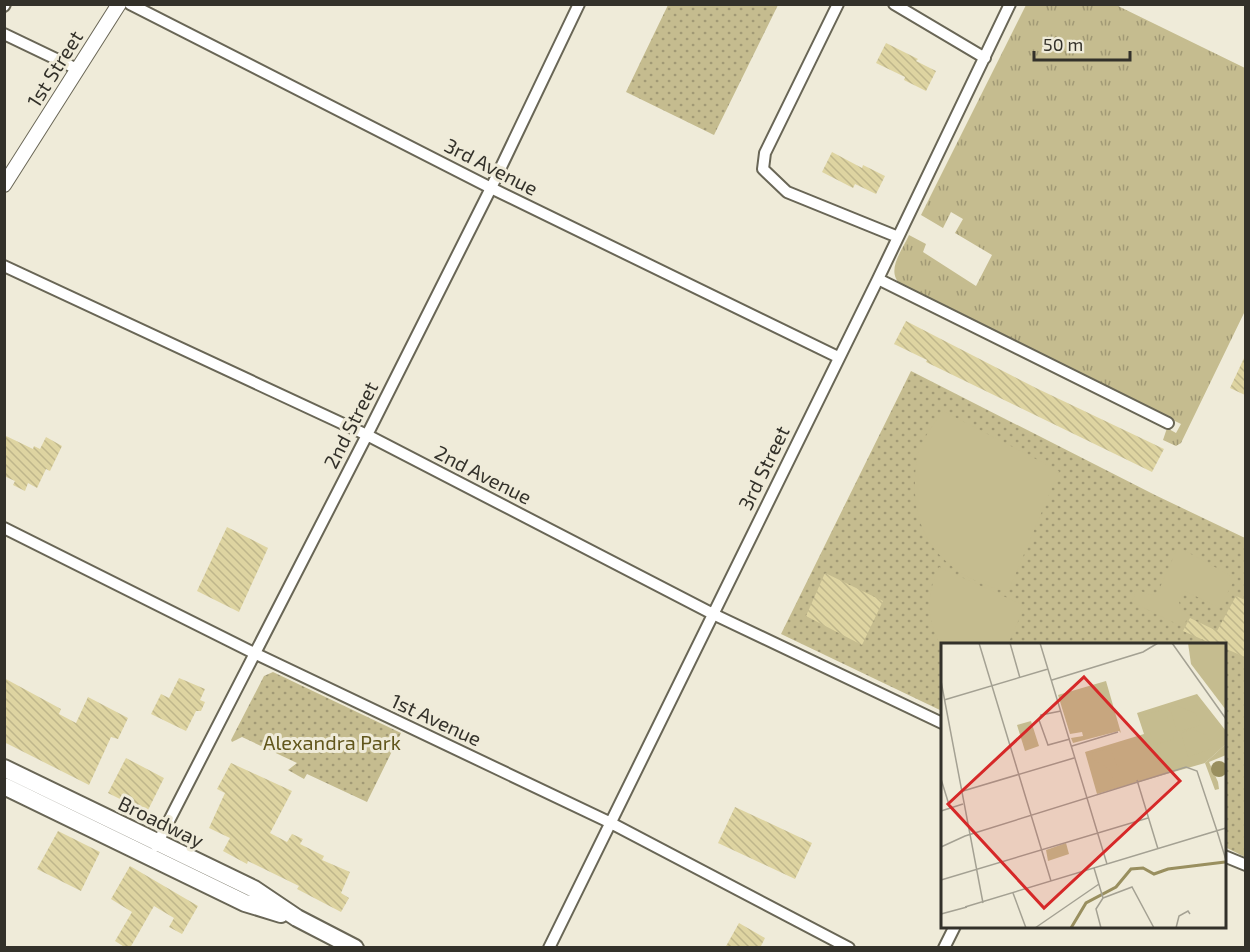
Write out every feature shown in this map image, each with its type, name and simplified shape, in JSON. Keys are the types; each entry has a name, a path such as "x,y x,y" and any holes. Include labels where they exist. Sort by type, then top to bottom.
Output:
{"main road":[{"name":"1st Street","path":"4,185 119,4"},
{"name":"Broadway","path":"4,768 245,903 297,918 355,948"},
{"name":"Broadway","path":"4,786 153,850"}],"street":[{"name":"3rd Avenue","path":"130,4 491,188 838,357"},
{"name":"2nd Street","path":"153,850 367,435 491,188 579,4"},
{"path":"838,4 765,153 763,169 787,192 898,237"},
{"path":"894,4 986,58"},
{"name":"3rd Street","path":"549,948 986,58 1010,4"},
{"path":"4,34 77,69"},
{"name":"2nd Avenue","path":"4,266 367,435 713,614 941,723"},
{"path":"878,279 1168,423"},
{"name":"1st Avenue","path":"4,528 254,653 609,822 849,948"},
{"path":"1226,857 1245,866"},
{"path":"944,948 954,928"}],"green space":[{"path":"668,5 778,5 714,135 626,92"},
{"path":"1026,5 1116,5 1245,68 1245,311 1181,443 1176,446 1163,440 1167,428 1176,433 1181,424 901,285 896,279 896,261 909,235 926,244 923,252 976,286 992,255 955,233 963,219 951,212 943,228 921,215"},
{"path":"911,371 1245,538 1245,857 1226,848 1226,643 941,643 941,711 781,634"},
{"path":"943,411 1059,471 1008,592 970,578 953,567 929,541 921,524 916,505 917,459 925,437"},
{"path":"1178,547 1235,578 1220,608 1185,591 1179,602 1181,609 1189,615 1183,627 1132,602 1137,589 1149,595 1157,594"},
{"path":"939,567 1025,606 1008,643 941,643 941,647 931,618 930,599 934,578"},
{"name":"Alexandra Park","path":"273,672 401,733 367,802 307,774 304,779 288,770 297,763 242,737 232,742 264,676"}],"building":[{"path":"886,43 936,71 926,91 904,80 905,77 876,63"},
{"path":"832,152 862,168 863,165 885,176 876,194 855,184 853,188 822,172"},
{"path":"906,321 1036,388 1164,449 1152,472 926,362 927,360 894,344"},
{"path":"1245,356 1245,395 1230,388"},
{"path":"4,435 33,449 34,446 40,449 46,437 62,446 50,471 46,469 37,488 28,483 25,491 13,485 15,481 4,476"},
{"path":"227,527 268,548 239,612 197,591"},
{"path":"825,573 883,601 862,645 806,616"},
{"path":"1236,596 1245,600 1245,657 1226,649 1226,643 1210,643 1183,631 1190,618 1217,631"},
{"path":"4,678 61,709 59,714 76,723 88,697 128,718 118,739 111,737 89,785 4,742"},
{"path":"179,678 205,689 200,700 205,702 201,711 196,711 186,731 151,714 161,694 169,698"},
{"path":"126,758 164,778 148,810 143,808 142,810 108,793"},
{"path":"231,763 292,791 270,833 287,842 292,834 303,839 300,844 324,856 322,860 350,872 341,893 349,898 341,912 297,889 299,886 223,851 230,838 209,828 225,793 217,789"},
{"path":"735,807 812,843 795,879 718,843"},
{"path":"58,831 100,852 81,891 37,869"},
{"path":"130,866 198,906 182,934 169,927 174,918 154,906 130,948 115,941 132,912 111,899"},
{"path":"739,923 765,938 760,948 725,948"}]}
